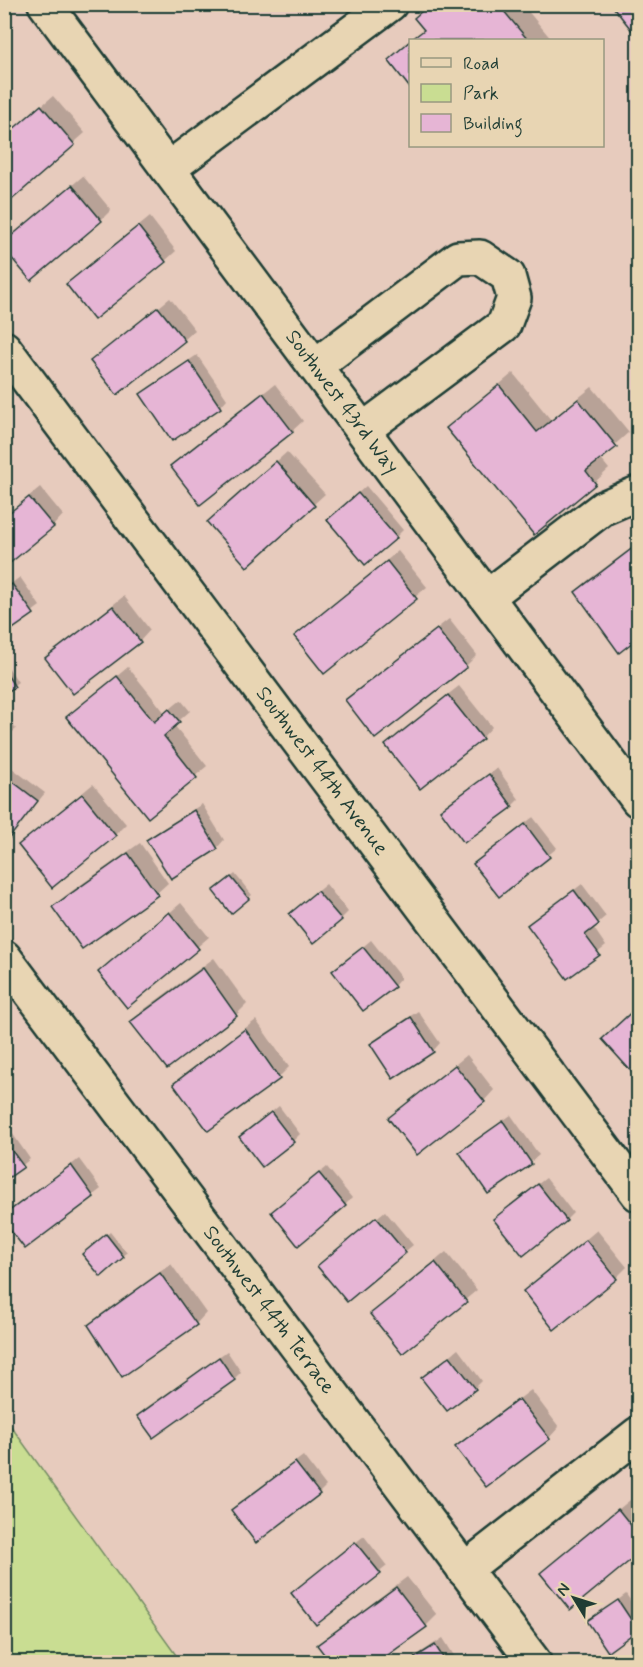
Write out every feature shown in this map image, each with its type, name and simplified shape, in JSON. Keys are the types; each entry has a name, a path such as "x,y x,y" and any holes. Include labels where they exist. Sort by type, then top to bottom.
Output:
{"street":[{"name":"Southwest 43rd Way","path":"45,4 639,800"},
{"path":"168,169 390,4"},
{"path":"315,366 458,258 480,256 493,263 508,276 514,298 504,325 363,430"},
{"name":"Southwest 44th Avenue","path":"4,348 639,1194"},
{"path":"487,597 603,508 639,493"},
{"name":"Southwest 44th Terrace","path":"4,957 534,1662"},
{"path":"464,1570 639,1434"}],"green space":[{"path":"5,1418 181,1662 5,1662"}],"building":[{"path":"430,4 498,4 527,39 412,39 424,30 414,18"},
{"path":"619,4 638,4 638,38 614,8"},
{"path":"409,42 409,87 388,60"},
{"path":"41,105 75,145 8,203 4,199 4,137"},
{"path":"72,185 102,221 31,281 4,249 4,242"},
{"path":"138,226 166,262 94,320 66,284"},
{"path":"158,307 185,341 117,395 90,361"},
{"path":"189,361 221,408 172,441 140,394"},
{"path":"499,385 537,432 578,399 617,447 586,471 596,484 534,535 446,428"},
{"path":"263,393 293,432 200,505 170,466"},
{"path":"276,461 315,506 247,567 207,522"},
{"path":"358,493 397,538 365,565 327,520"},
{"path":"29,497 54,527 4,568 4,517"},
{"path":"638,544 638,638 619,653 575,592"},
{"path":"387,561 417,599 324,674 294,636"},
{"path":"12,584 34,614 4,635 4,589"},
{"path":"113,606 141,642 73,694 45,658"},
{"path":"437,629 467,667 375,739 345,700"},
{"path":"4,670 15,687 4,694"},
{"path":"117,676 154,722 169,709 180,722 164,736 197,778 148,818 66,717"},
{"path":"448,695 483,739 420,789 385,745"},
{"path":"489,774 513,807 464,843 440,810"},
{"path":"4,775 38,801 7,841 4,839"},
{"path":"82,794 116,836 52,888 18,845"},
{"path":"194,810 218,849 171,879 146,840"},
{"path":"525,824 550,857 499,897 473,864"},
{"path":"128,853 158,895 82,949 52,907"},
{"path":"231,877 249,899 231,914 213,891"},
{"path":"574,890 599,924 585,935 600,955 567,979 527,925"},
{"path":"317,891 342,920 313,944 289,914"},
{"path":"169,912 199,949 127,1008 98,972"},
{"path":"363,947 395,987 363,1011 332,971"},
{"path":"203,968 237,1016 167,1069 130,1022"},
{"path":"636,1008 638,1011 638,1079 602,1039"},
{"path":"411,1017 434,1052 393,1079 370,1044"},
{"path":"245,1029 280,1079 208,1131 173,1084"},
{"path":"455,1065 485,1102 417,1155 388,1118"},
{"path":"271,1112 294,1142 262,1167 239,1137"},
{"path":"503,1121 532,1164 488,1194 459,1152"},
{"path":"4,1140 24,1167 4,1181"},
{"path":"71,1165 94,1197 25,1249 4,1222 4,1215"},
{"path":"319,1173 346,1206 298,1246 271,1212"},
{"path":"538,1184 567,1221 523,1256 493,1219"},
{"path":"376,1217 406,1253 347,1302 317,1266"},
{"path":"106,1234 124,1257 101,1277 82,1254"},
{"path":"586,1240 617,1279 554,1330 523,1291"},
{"path":"435,1262 467,1302 402,1354 370,1314"},
{"path":"160,1273 197,1325 122,1377 88,1325"},
{"path":"450,1356 476,1389 447,1411 421,1378"},
{"path":"219,1357 235,1380 153,1438 137,1416"},
{"path":"519,1399 550,1439 486,1487 455,1447"},
{"path":"295,1462 320,1494 256,1543 231,1510"},
{"path":"618,1509 638,1534 638,1554 570,1610 540,1573"},
{"path":"355,1542 381,1574 316,1625 291,1593"},
{"path":"396,1587 427,1627 378,1662 330,1662 317,1645"},
{"path":"618,1600 638,1630 608,1652 587,1621"},
{"path":"435,1645 446,1662 408,1662"}]}
